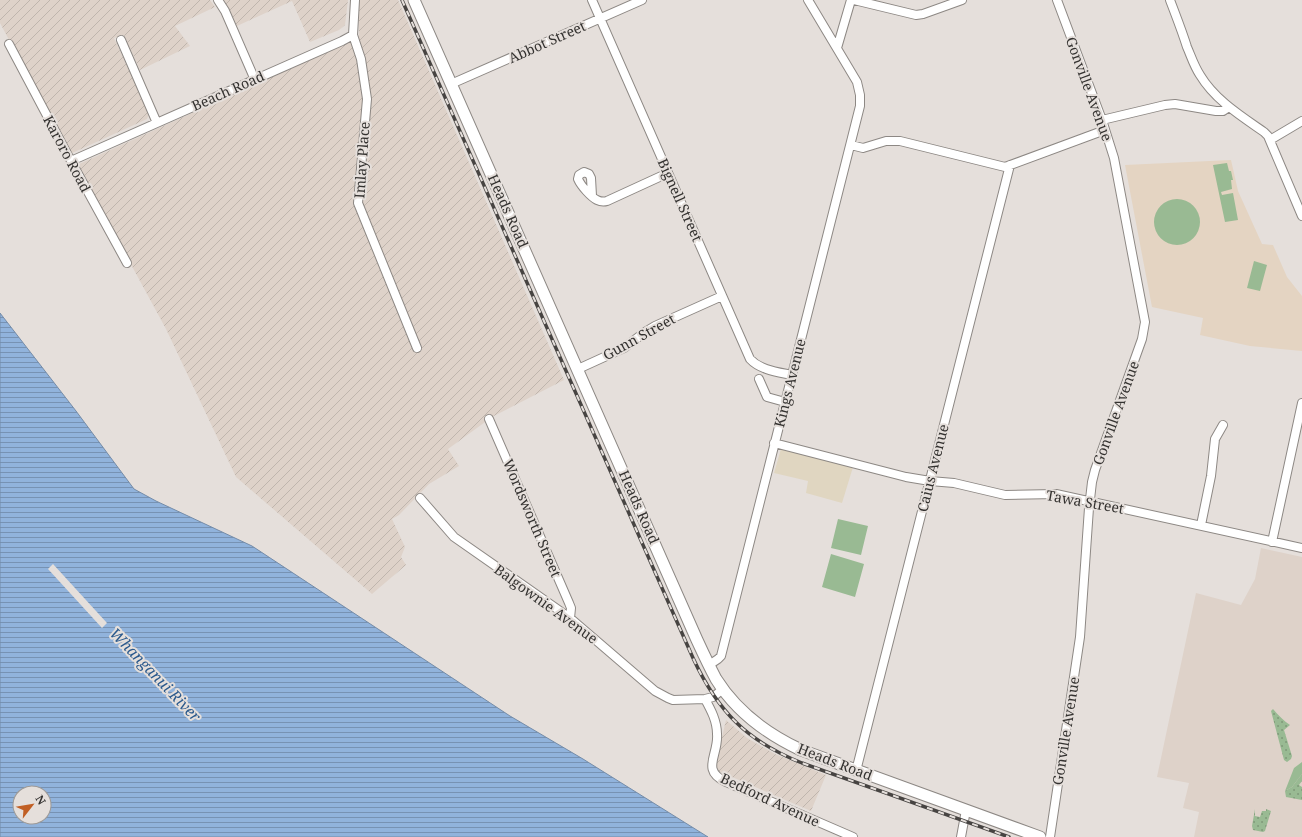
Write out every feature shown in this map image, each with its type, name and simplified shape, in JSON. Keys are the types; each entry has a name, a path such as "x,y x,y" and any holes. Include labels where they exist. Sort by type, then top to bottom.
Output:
{"main road":[{"name":"Heads Road","path":"414,0 709,665 724,689 749,717 771,734 801,750 1040,837"}],"street":[{"path":"218,0 225,11 255,80"},
{"path":"353,35 355,0"},
{"name":"Bignell Street","path":"592,0 747,353 753,362 762,368 792,375"},
{"name":"Abbot Street","path":"451,84 642,0"},
{"path":"808,0 837,48"},
{"path":"837,48 850,0"},
{"path":"854,0 916,15 923,14 962,0"},
{"name":"Gonville Avenue","path":"1050,837 1080,637 1089,501 1095,470 1142,339 1145,322 1116,164 1102,120 1056,0"},
{"path":"1170,0 1200,76 1229,107 1264,132 1270,140 1302,216"},
{"name":"Beach Road","path":"71,161 353,35"},
{"name":"Imlay Place","path":"353,35 361,59 367,99 358,203 417,348"},
{"path":"121,40 157,123"},
{"name":"Karoro Road","path":"9,44 127,263"},
{"name":"Kings Avenue","path":"709,665 721,656 860,106 860,95 857,82 837,48"},
{"path":"1102,120 1165,105 1175,104 1216,111 1224,111 1229,107"},
{"path":"1270,140 1302,121"},
{"path":"851,145 863,148 886,141 900,141 1005,166 1105,130"},
{"name":"Caius Avenue","path":"856,771 1010,165"},
{"path":"592,196 602,202 607,201 668,174"},
{"name":"Gunn Street","path":"578,369 624,348 655,326 722,296"},
{"path":"759,379 767,397 785,402"},
{"path":"1272,542 1302,404"},
{"name":"Wordsworth Street","path":"489,419 569,603 571,608 570,618"},
{"path":"1201,525 1212,476 1215,439 1223,425"},
{"name":"Tawa Street","path":"774,443 906,477 954,483 1005,495 1056,494 1302,548"},
{"name":"Balgownie Avenue","path":"420,498 454,537 570,618 655,691 674,700 705,699 713,697 724,689"},
{"name":"Bedford Avenue","path":"705,699 713,714 717,728 717,743 712,769 714,774 719,779 853,837"},
{"path":"961,837 966,810"}],"shaded area":[{"path":"0,0 210,0 215,7 175,26 190,46 140,70 124,35 114,38 149,114 147,119 70,154 0,23"},
{"path":"224,0 348,0 345,25 339,30 310,42 292,1 237,26"},
{"path":"359,0 398,0 564,380 492,417 448,449 459,466 429,484 399,515 392,519 405,547 401,557 406,565 372,594 236,477 166,329 77,165 341,46 359,36"},
{"path":"1231,160 1238,191 1262,244 1273,245 1287,277 1302,296 1302,351 1250,346 1200,335 1203,318 1152,307 1125,165"},
{"path":"781,449 853,467 842,503 806,493 808,481 774,473"},
{"path":"1261,548 1302,557 1302,837 1194,837 1199,812 1183,808 1189,783 1157,777 1196,593 1241,605 1255,579"},
{"path":"726,720 747,738 775,754 826,775 811,811 718,771 716,763"}],"green space":[{"path":"1227,163 1233,180 1231,180 1232,189 1221,192 1222,195 1233,193 1238,220 1225,222 1213,165"},
{"path":"1177,199 1190,203 1196,209 1200,222 1196,235 1190,241 1177,245 1164,241 1158,235 1154,222 1158,209 1164,203"},
{"path":"1254,261 1267,265 1260,291 1247,288"},
{"path":"838,519 868,526 861,555 831,548"},
{"path":"831,554 864,564 855,597 822,587"},
{"path":"1273,709 1290,725 1284,730 1292,756 1287,762 1284,760 1271,711"},
{"path":"1302,762 1302,774 1292,787 1285,791 1294,768"},
{"path":"1302,774 1302,781 1299,785 1302,787 1302,800 1286,797 1285,791 1292,787"},
{"path":"1255,809 1255,816 1260,817 1262,811 1266,811 1266,809 1271,811 1265,831 1263,832 1253,830 1252,826"}],"water":[{"name":"Whanganui River","path":"0,313 134,489 156,501 252,546 510,716 583,759 708,837 0,837"}],"pier":[{"path":"53,564 107,623 102,628 48,569"}],"railway":[{"path":"402,0 693,658 713,694 736,722 765,745 783,754 802,763 1009,837"}]}
